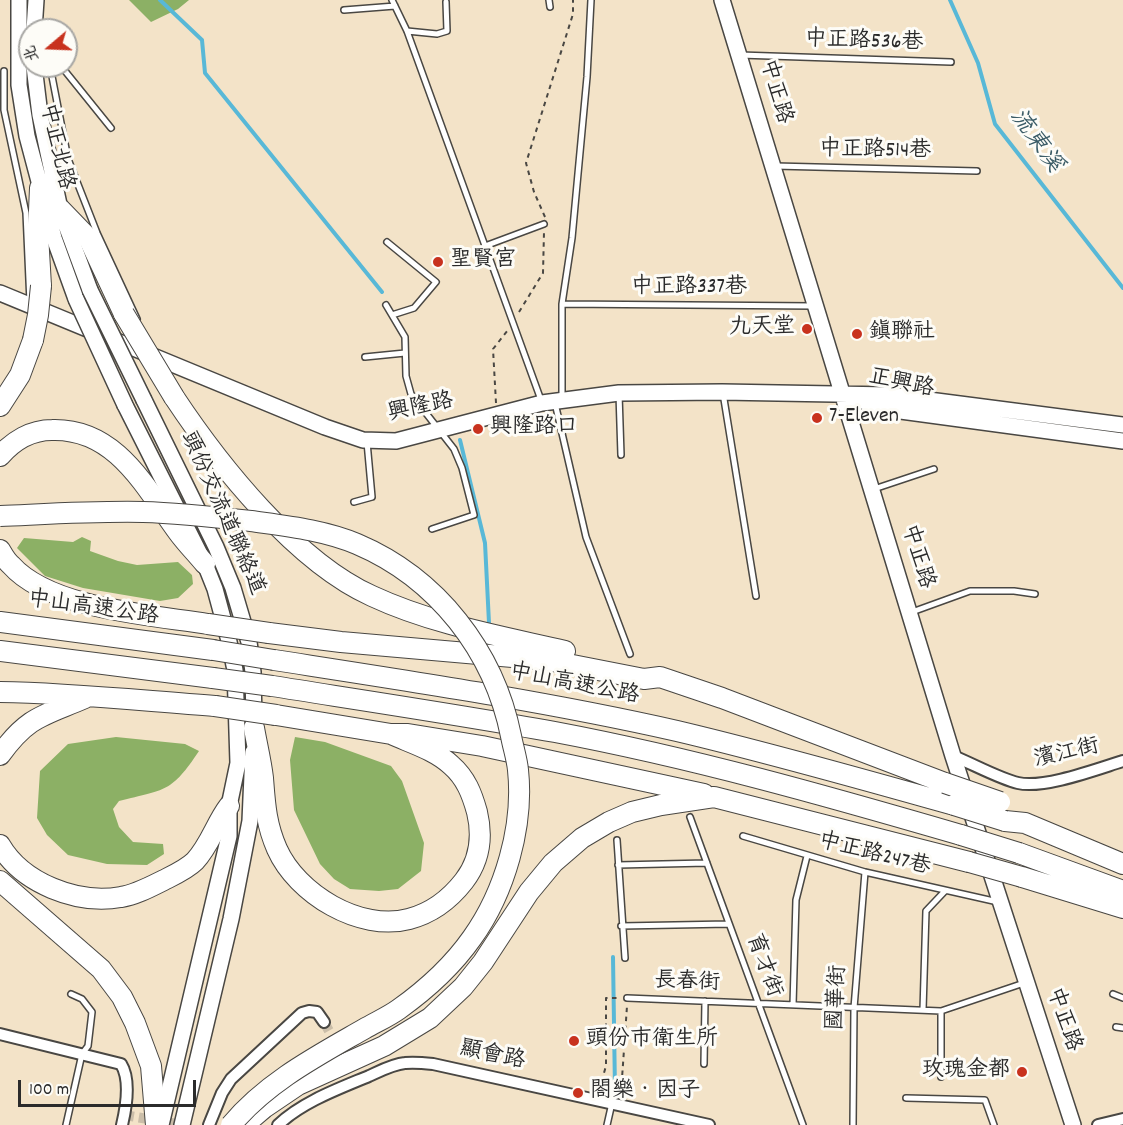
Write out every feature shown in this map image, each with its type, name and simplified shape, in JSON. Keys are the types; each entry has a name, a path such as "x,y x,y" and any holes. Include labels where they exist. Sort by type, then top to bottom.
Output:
{"highway":[{"path":"0,406 20,375 33,340 39,315 40,188"},
{"path":"60,209 89,239 174,397 202,438 259,506 306,552 336,576 370,596 419,614 482,632 634,668 722,698 1000,802 1025,823"},
{"path":"0,456 18,440 44,430 73,431 103,442 140,477 179,533 205,564"},
{"path":"0,516 94,512 197,515 283,525 357,544 403,569 445,605 480,652 502,700 518,769 519,797 511,853 488,913 472,938 435,980 398,1010 283,1077 243,1111 231,1125"},
{"path":"0,550 10,565 24,577 60,596 84,604 269,633 341,642 547,660 644,679 660,677"},
{"name":"中山高速公路","path":"0,622 213,650 472,690 665,729 771,754 1005,821 1025,823 1123,864"},
{"path":"0,651 272,686 556,732 800,788 1019,853 1123,891"},
{"path":"0,692 63,694 85,698 215,706 482,746 714,797 969,862 1123,908"},
{"path":"0,755 14,736 30,721 85,698"},
{"path":"254,728 263,776 264,805 278,851 287,865 302,884 319,898 347,914 381,921 408,919 433,909 454,894 470,873 481,846 480,825 465,779 450,763 432,752 391,734"},
{"path":"244,1125 297,1085 384,1046 415,1029 447,1004 483,962 529,892 553,863 582,838 632,812 714,797"},
{"path":"0,844 21,870 43,885 67,894 120,897 148,888 175,875 195,861 209,842 221,816 230,806"},
{"path":"0,881 100,969 122,997 135,1023 151,1066 156,1125"}],"main road":[{"name":"中正北路","path":"19,0 19,85 27,136 54,238 76,299"},
{"path":"35,18 36,0"},
{"name":"中正路","path":"722,0 953,756 1073,1125"},
{"name":"中正北路","path":"35,78 40,115 60,209 90,290"},
{"name":"頭份交流道聯絡道","path":"90,290 216,547 233,588 249,642 253,672 254,728 248,832 231,919 182,1125"},
{"name":"興隆路","path":"0,293 325,427 366,440 396,441 553,402 619,393 842,394"},
{"name":"頭份交流道聯絡道","path":"76,299 125,405 205,564 215,589 235,670 238,763 230,806 229,836 161,1125"},
{"name":"正興路","path":"842,394 890,395 1123,425"},
{"name":"正興路","path":"842,394 886,409 1123,441"}],"street":[{"name":"濱江街","path":"953,756 1018,783 1037,784 1123,761"},
{"path":"209,1125 222,1093 231,1079 302,1013 316,1012 324,1022"},
{"path":"0,1035 122,1064 126,1084 122,1125"},
{"name":"顯會路","path":"278,1125 286,1117 312,1102 403,1063 433,1064 709,1125"},
{"path":"1098,1125 1123,1119"}],"lane":[{"path":"549,0 550,7"},
{"path":"553,402 587,77 591,0"},
{"path":"407,31 437,34 447,31 446,2"},
{"path":"344,10 394,3 407,31 513,323 553,402 586,537 630,654"},
{"name":"中正路536巷","path":"739,55 951,62"},
{"path":"4,71 4,110 26,213 30,305"},
{"path":"52,78 68,159 132,319"},
{"path":"71,78 111,128"},
{"name":"中正路514巷","path":"772,166 977,171"},
{"path":"484,246 544,224"},
{"path":"387,242 436,282 414,308 392,315"},
{"name":"中正路337巷","path":"562,304 816,306"},
{"path":"386,305 405,337 405,376 411,394 454,449 462,468 474,515 432,529"},
{"path":"145,335 155,356"},
{"path":"365,357 405,353"},
{"path":"722,392 756,596"},
{"path":"619,393 621,455"},
{"path":"354,502 372,497 366,440"},
{"path":"872,489 934,469"},
{"path":"909,613 970,591 1014,591 1035,594"},
{"name":"育才街","path":"690,817 803,1125"},
{"name":"中正路247巷","path":"742,836 865,872 999,902"},
{"path":"617,840 624,958"},
{"path":"793,1005 796,900 807,856"},
{"path":"618,865 707,863"},
{"name":"國華街","path":"853,1125 854,1008 865,872"},
{"path":"923,1010 926,911 945,891"},
{"path":"621,927 729,924"},
{"path":"941,1077 941,1011 1026,983"},
{"path":"66,1125 82,1054 88,1046 92,1012 82,999 71,994"},
{"path":"1113,994 1123,998"},
{"name":"長春街","path":"627,998 941,1011"},
{"path":"704,1064 705,1001"},
{"path":"1116,1027 1123,1028"},
{"path":"906,1098 985,1100 994,1125"},
{"path":"607,1125 616,1104"}],"path":[{"path":"496,415 493,349 513,323 543,273 545,216 534,192 526,163 573,14 573,0"},
{"path":"597,1100 606,1066 606,998 627,998 616,1104"}],"green space":[{"path":"129,0 189,0 178,9 151,22"},
{"path":"82,537 91,541 90,551 118,561 137,565 178,562 192,575 193,584 178,598 160,601 83,588 45,576 17,548 24,538 73,542"},
{"path":"116,737 185,744 199,751 174,782 158,791 119,801 113,809 119,827 133,842 163,844 164,854 147,865 107,864 68,855 47,835 37,818 40,771 68,744"},
{"path":"295,737 325,742 391,766 402,781 424,843 421,871 398,889 379,891 350,889 334,879 320,864 294,810 290,760"}],"waterway":[{"path":"160,0 202,40 205,73 382,292"},
{"name":"流東溪","path":"950,0 978,63 995,124 1123,288"},
{"path":"460,440 485,543 489,623"},
{"path":"613,957 615,1091"}],"tunnel":[{"path":"324,1022 338,1047"},
{"path":"124,1115 183,1125"}],"place":[{"name":"聖賢宮","path":"438,262"},
{"name":"九天堂","path":"807,329"},
{"name":"鎮聯社","path":"857,334"},
{"name":"7-Eleven","path":"817,418"},
{"name":"興隆路口","path":"478,429"},
{"name":"頭份市衛生所","path":"574,1041"},
{"name":"玫瑰金都","path":"1022,1072"},
{"name":"閤樂‧因子","path":"578,1093"}]}
